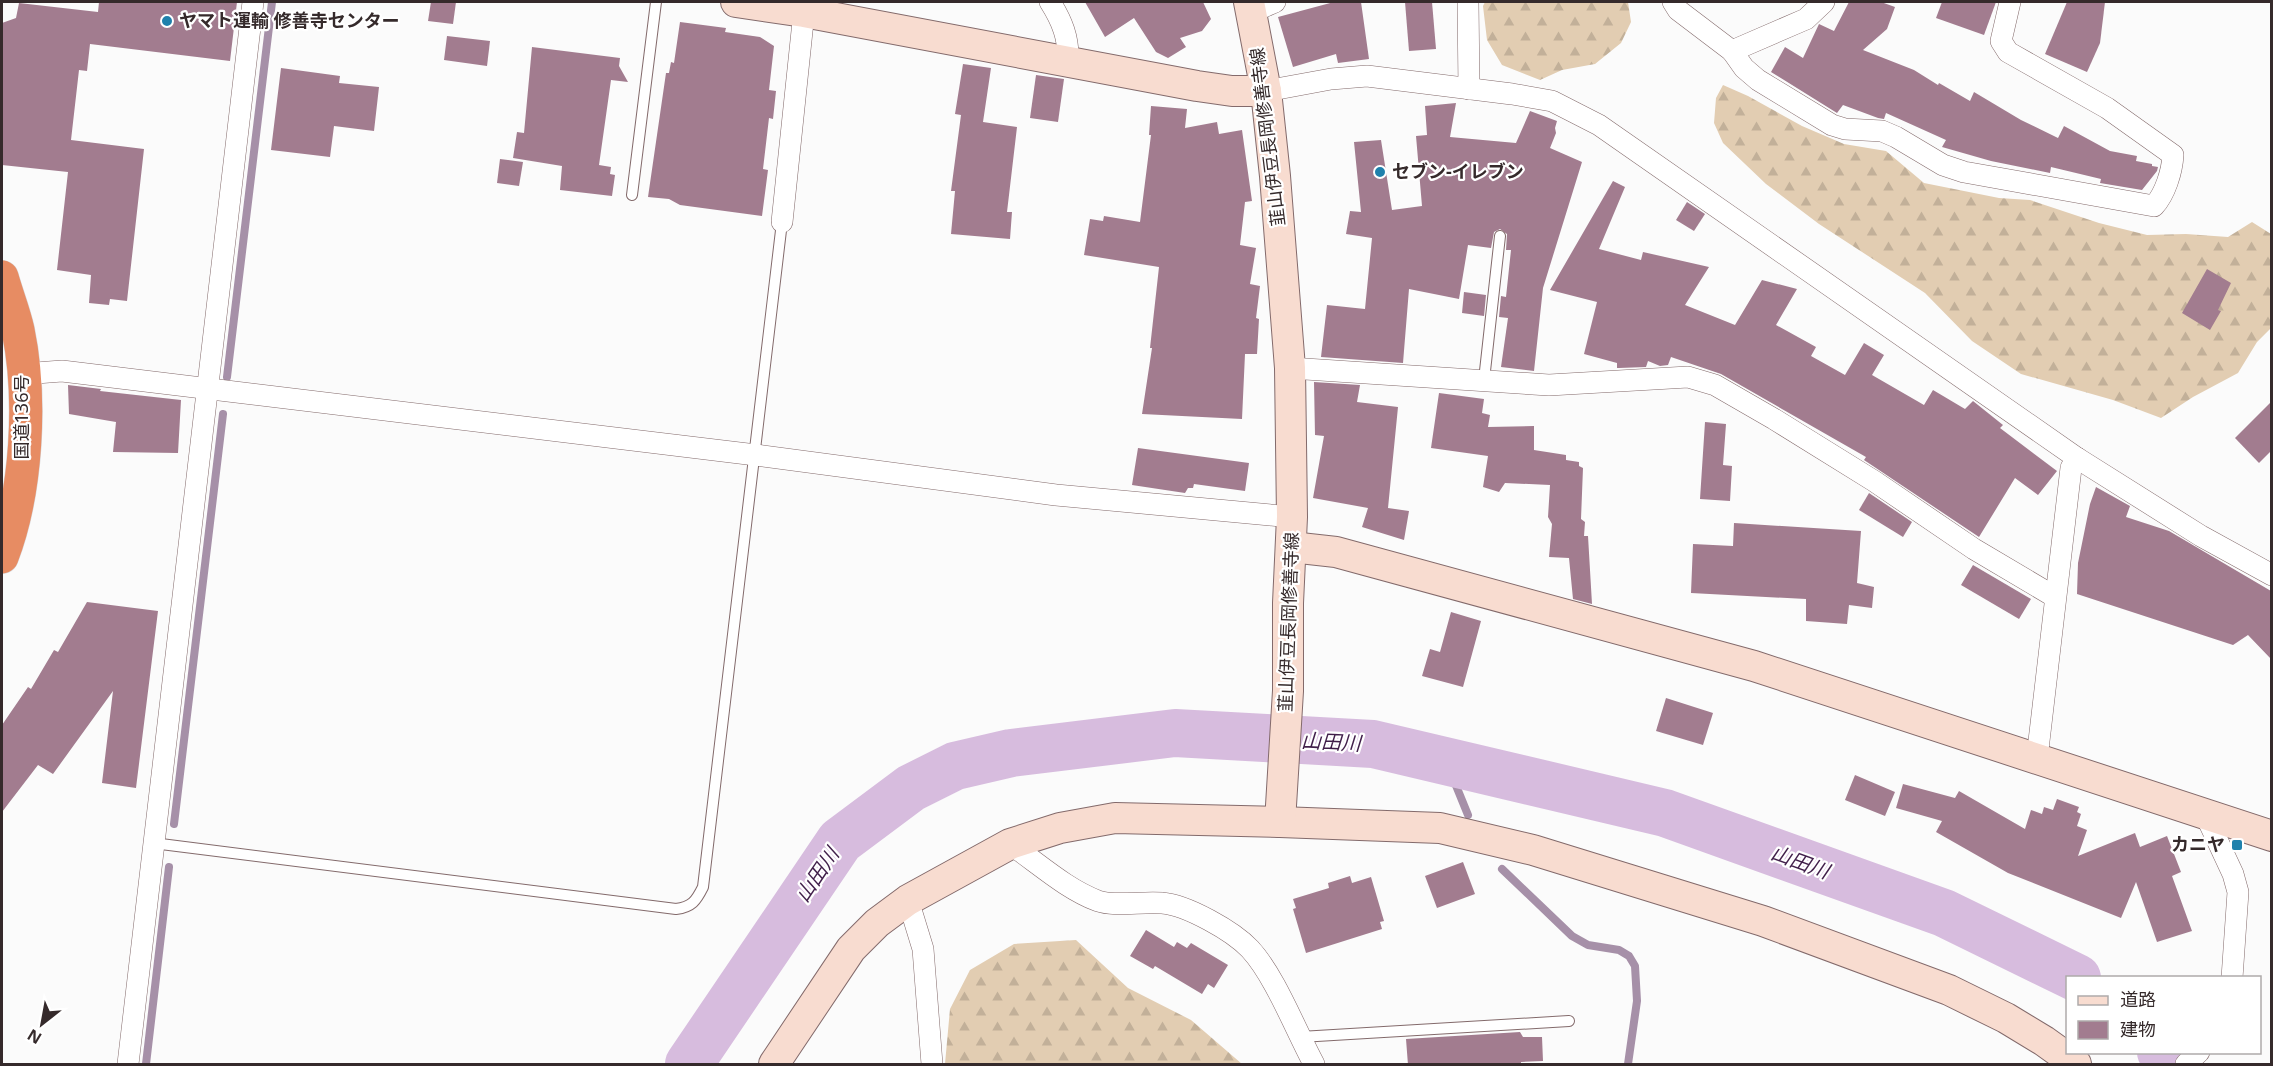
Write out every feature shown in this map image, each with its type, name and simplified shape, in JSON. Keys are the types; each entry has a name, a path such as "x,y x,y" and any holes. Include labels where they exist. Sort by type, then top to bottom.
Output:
{"highway":[{"name":"国道136号","path":"2,277 18,330 23,374 26,441 16,510 2,557"}],"street":[{"path":"128,1065 253,2"},
{"path":"736,2 804,12 1197,86 1266,91 1331,79 1367,76 1552,101 1599,125 2077,458 2201,536 2271,575"},
{"path":"1050,2 1066,33 1069,45 1068,61"},
{"path":"1468,2 1468,89"},
{"path":"1673,2 1678,10 1732,51 1744,68 1758,80 1832,125 1845,129 1882,131 1943,165 1964,172 2154,206 2160,199 2165,186 2173,155 2107,108 2008,52 2001,41 2010,2"},
{"path":"1732,51 1806,19 1824,2"},
{"name":"韮山伊豆長岡修善寺線","path":"1259,5 1290,368 1292,517 1288,603 1288,691 1280,812"},
{"path":"782,222 804,12"},
{"path":"1290,368 1549,385 1688,377 1702,380 1774,419 1874,481 1965,544 2055,597"},
{"path":"23,374 62,371 756,455 1056,495 1292,517"},
{"path":"2037,758 2071,468 2077,458"},
{"path":"1291,548 1336,552 1743,663 2271,836"},
{"path":"774,1065 851,949 877,923 908,900 1010,844 1060,828 1115,818 1280,812 1440,828 1544,854 1763,921 1949,990 2006,1018 2044,1041 2076,1065"},
{"path":"2206,816 2217,844 2233,874 2238,892 2232,976"},
{"path":"1010,844 1080,893 1101,902 1164,903 1195,914 1238,938 1251,951 1275,987 1314,1065"},
{"path":"908,900 923,949 932,1065"},
{"path":"2186,1065 2198,1054"}],"lane":[{"path":"632,195 656,2"},
{"path":"153,843 676,909 687,908 696,901 703,887 782,222"},
{"path":"1484,380 1500,236"},
{"path":"1300,1037 1569,1021"}],"green space":[{"path":"1485,2 1628,2 1631,22 1621,43 1595,64 1562,70 1540,80 1502,65 1487,40 1483,6"},
{"path":"1723,85 1802,126 1844,144 1886,151 1924,183 1999,198 2030,200 2099,223 2147,235 2186,234 2228,237 2252,222 2271,234 2271,328 2257,342 2238,373 2193,397 2161,418 2113,400 2021,374 1972,341 1925,293 1819,224 1766,184 1723,143 1714,123 1716,98"},
{"path":"1076,940 1128,988 1191,1020 1242,1064 945,1064 950,1009 970,970 1014,944"}],"building":[{"path":"99,2 237,2 230,61 90,44 87,71 79,70 71,140 144,149 127,301 110,299 109,305 89,303 91,275 57,270 68,172 2,165 2,23 16,18 19,3 98,12"},
{"path":"431,2 456,2 453,24 428,21"},
{"path":"1085,2 1203,2 1211,19 1202,31 1180,38 1186,47 1168,58 1156,52 1134,18 1105,37"},
{"path":"1334,2 1361,2 1369,59 1338,63 1336,54 1293,67 1278,17"},
{"path":"1405,2 1432,2 1436,49 1409,51"},
{"path":"1849,2 1881,2 1895,7 1887,29 1863,50 1914,70 1970,101 1974,92 2021,120 2058,138 2064,126 2110,151 2137,156 2136,161 2152,164 2158,167 2157,171 2142,190 2100,183 2101,179 2051,167 2050,173 1991,161 1942,147 1946,140 1886,113 1884,119 1878,118 1843,105 1837,113 1771,72 1785,47 1803,58 1819,24 1834,31"},
{"path":"1942,2 1996,2 1984,35 1936,18"},
{"path":"2067,2 2105,2 2100,43 2087,72 2045,54"},
{"path":"680,22 726,28 725,32 760,37 774,46 769,90 776,91 773,119 769,118 763,169 768,170 762,216 680,205 669,199 648,197 666,73 669,73 671,62 674,63"},
{"path":"447,36 490,41 487,66 444,60"},
{"path":"532,47 620,58 619,66 628,82 611,80 599,165 611,167 610,174 615,175 612,196 560,190 562,166 513,158 517,132 524,133"},
{"path":"963,64 991,68 983,122 1017,127 1007,212 1012,212 1010,239 951,234 955,191 951,191 961,115 955,114"},
{"path":"281,68 340,76 339,83 379,87 374,131 334,126 330,157 271,150"},
{"path":"1036,75 1064,79 1058,122 1030,118"},
{"path":"1456,103 1450,137 1516,143 1530,111 1557,121 1556,133 1550,148 1582,162 1543,288 1534,371 1501,367 1508,318 1499,317 1501,296 1506,297 1511,250 1506,250 1507,234 1500,229 1494,232 1491,248 1468,245 1459,299 1409,289 1403,363 1321,357 1327,305 1365,309 1372,238 1346,234 1350,211 1361,212 1354,142 1381,140 1392,210 1422,206 1416,136 1427,135 1425,106"},
{"path":"1151,106 1187,109 1185,128 1217,122 1219,134 1242,130 1252,201 1245,202 1240,245 1256,248 1250,284 1260,286 1256,318 1259,319 1257,354 1245,354 1242,419 1142,414 1152,348 1150,348 1159,267 1084,255 1090,219 1103,221 1104,216 1140,222 1151,135 1149,135"},
{"path":"500,159 523,162 519,186 497,183"},
{"path":"1613,181 1625,187 1599,249 1641,260 1643,252 1709,267 1685,305 1735,325 1762,280 1797,289 1776,325 1816,347 1811,356 1845,375 1864,343 1884,355 1872,375 1924,405 1933,390 1965,409 1973,401 2003,425 2000,428 2057,471 2038,495 2015,478 1979,537 1864,460 1866,457 1721,374 1671,357 1668,365 1660,366 1648,361 1646,367 1617,368 1617,363 1584,354 1597,302 1550,290"},
{"path":"1687,202 1705,214 1694,231 1676,220"},
{"path":"2207,269 2231,283 2218,310 2221,311 2210,330 2182,313"},
{"path":"1464,292 1486,295 1484,316 1462,313"},
{"path":"1314,382 1360,385 1357,402 1398,407 1388,508 1409,511 1404,540 1362,527 1368,508 1313,498 1324,436 1315,435"},
{"path":"68,385 181,400 178,453 113,452 116,422 69,414"},
{"path":"1439,393 1484,399 1482,413 1490,415 1488,427 1534,426 1534,450 1566,455 1566,460 1579,462 1579,466 1583,468 1581,519 1585,522 1584,536 1588,536 1592,604 1573,599 1569,558 1549,557 1552,524 1548,517 1550,485 1505,483 1499,492 1483,487 1488,456 1431,448"},
{"path":"2271,402 2271,451 2259,463 2235,438"},
{"path":"1705,422 1726,424 1723,465 1732,466 1730,501 1700,499"},
{"path":"1138,448 1249,463 1245,491 1194,484 1193,488 1188,488 1185,493 1132,485"},
{"path":"2096,487 2130,506 2126,517 2169,531 2271,591 2271,659 2248,635 2233,645 2077,594 2078,563 2090,504"},
{"path":"1869,493 1912,522 1903,537 1859,510"},
{"path":"1734,523 1861,531 1857,583 1874,587 1872,608 1849,605 1847,624 1806,621 1806,599 1691,593 1693,544 1733,546"},
{"path":"1973,565 2031,599 2019,619 1961,585"},
{"path":"87,602 158,611 136,788 102,783 113,691 53,774 38,765 2,812 2,725 28,687 31,689 54,650 58,652"},
{"path":"1451,612 1481,621 1463,687 1422,676 1430,649 1440,652"},
{"path":"1666,698 1713,713 1703,745 1656,731"},
{"path":"1855,775 1895,792 1885,816 1845,800"},
{"path":"1903,784 1955,798 1959,791 2025,829 2031,810 2042,814 2044,807 2053,810 2057,799 2079,807 2077,812 2081,814 2077,826 2087,830 2078,856 2135,833 2140,847 2167,836 2181,872 2172,876 2192,931 2157,942 2136,882 2121,918 2008,873 1936,832 1942,821 1896,808"},
{"path":"1463,862 1475,894 1437,908 1425,876"},
{"path":"1350,876 1352,883 1371,877 1384,921 1380,922 1382,929 1306,953 1293,909 1296,908 1293,899 1329,888 1328,883"},
{"path":"1146,930 1174,947 1177,942 1187,948 1191,943 1228,965 1214,988 1208,984 1202,994 1155,966 1153,969 1130,956"},
{"path":"1520,1032 1523,1037 1542,1037 1543,1061 1521,1062 1521,1065 1408,1065 1406,1039"}],"waterway":[{"path":"227,377 272,2"},
{"path":"174,824 223,414"},
{"name":"山田川","path":"689,1064 840,841 911,788 955,766 1011,753 1175,733 1373,744 1665,813 1944,913 2073,976"},
{"path":"1446,761 1468,815"},
{"path":"146,1064 169,867"},
{"path":"1502,869 1572,936 1588,945 1619,950 1629,956 1635,966 1637,1001 1628,1064"},
{"name":"山田川","path":"2162,1054 2169,1064"}],"place":[{"name":"ヤマト運輸 修善寺センター","path":"167,21"},
{"name":"セブン-イレブン","path":"1380,172"},
{"name":"カニヤ","path":"2237,845"}]}
